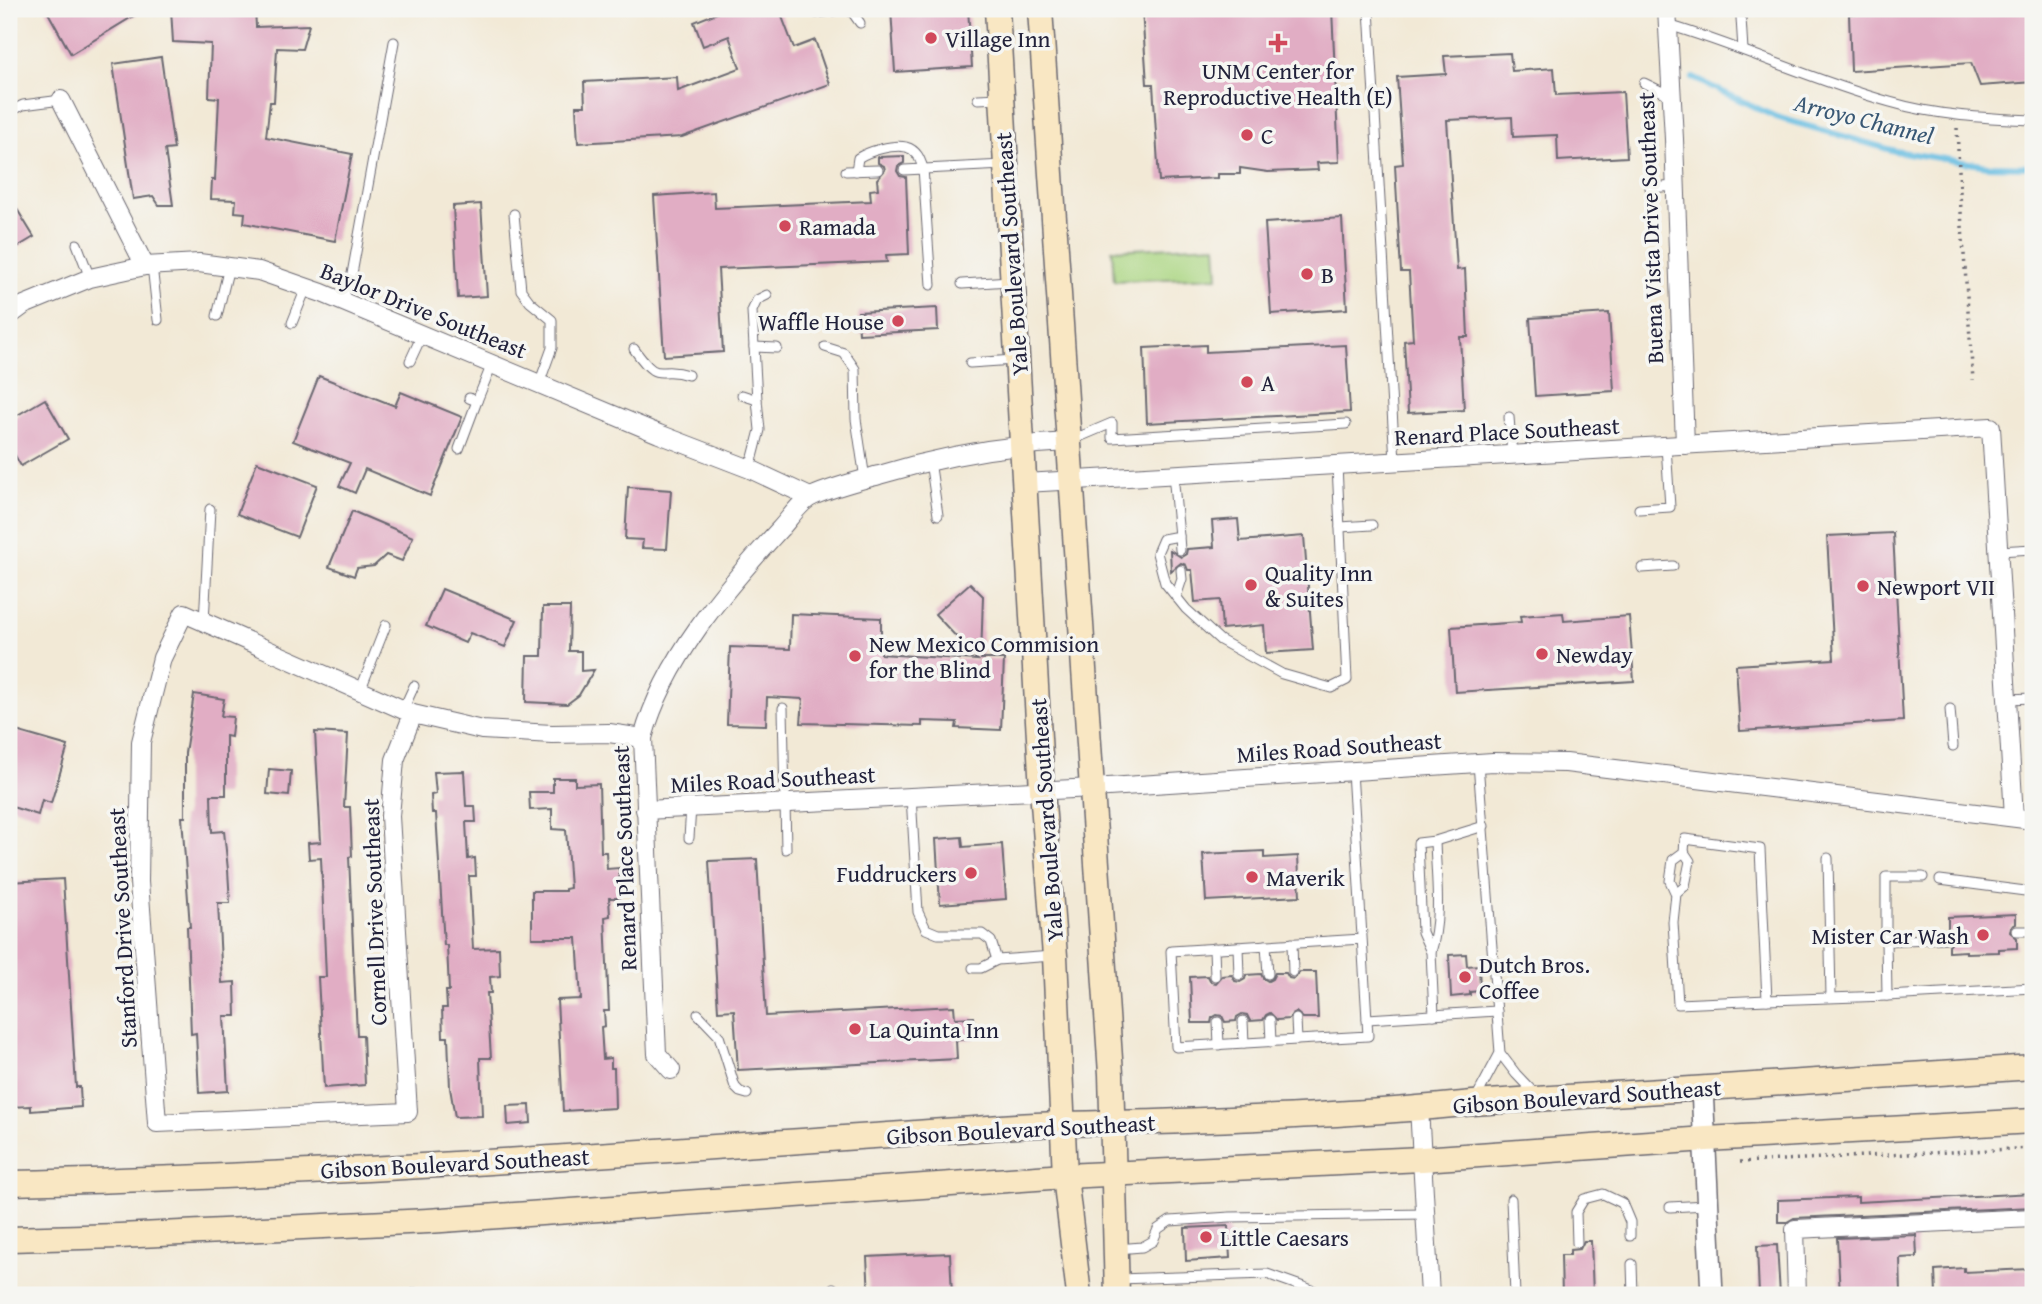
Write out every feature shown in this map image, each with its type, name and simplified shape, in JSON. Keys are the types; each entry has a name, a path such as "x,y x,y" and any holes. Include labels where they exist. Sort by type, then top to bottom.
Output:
{"main road":[{"name":"Yale Boulevard Southeast","path":"997,9 990,98 1006,165 1042,790 1055,956 1065,1176 1079,1295"},
{"name":"Yale Boulevard Southeast","path":"1040,9 1070,481 1093,788 1112,1122 1116,1287"},
{"name":"Gibson Boulevard Southeast","path":"9,1183 405,1168 1063,1124 1419,1108 1472,1102 2033,1067"},
{"path":"9,1239 428,1221 1065,1176 1422,1159 1706,1139 2033,1121"}],"street":[{"name":"Buena Vista Drive Southeast","path":"1667,17 1685,445"},
{"path":"61,100 148,266"},
{"name":"Baylor Drive Southeast","path":"10,312 90,278 148,266 199,263 259,271 342,301 810,497"},
{"name":"Renard Place Southeast","path":"1025,483 1991,427 1999,551"},
{"name":"Renard Place Southeast","path":"671,1070 657,1054 643,738 651,709 674,666 719,599 810,497 930,460 1023,444 1068,442"},
{"path":"1999,551 2014,817"},
{"name":"Stanford Drive Southeast","path":"204,622 184,613 162,658 141,742 139,883 157,1123 408,1112"},
{"path":"204,622 408,712 482,730 552,734 609,733 643,738"},
{"name":"Cornell Drive Southeast","path":"408,712 395,760 390,816 408,1112"},
{"name":"Miles Road Southeast","path":"645,810 1093,788 1478,763 1566,763 2033,820"},
{"path":"1702,1088 1712,1295"},
{"path":"1419,1108 1430,1295"},
{"path":"1797,1295 1795,1229 2033,1218"}],"lane":[{"path":"807,9 816,13 849,9 860,23"},
{"path":"1368,9 1395,461"},
{"path":"1667,17 1743,50 1891,103 1956,116 2033,120"},
{"path":"1741,18 1743,50"},
{"path":"342,301 352,274 394,42"},
{"path":"1644,83 1671,96"},
{"path":"9,112 23,105 61,100"},
{"path":"856,171 858,158 870,150 907,147 919,156 923,168 931,285"},
{"path":"904,170 1006,165"},
{"path":"846,171 878,170"},
{"path":"1650,188 1675,186"},
{"path":"514,214 521,290 530,302 552,320 552,348 539,384"},
{"path":"77,244 90,278"},
{"path":"148,266 158,320"},
{"path":"218,316 229,267"},
{"path":"962,284 1013,281"},
{"path":"292,323 306,288"},
{"path":"750,470 760,430 752,311 757,300 767,295"},
{"path":"410,361 422,335"},
{"path":"754,347 777,348"},
{"path":"825,347 844,354 855,369 856,419 865,479"},
{"path":"634,349 648,368 657,373 680,372 688,375"},
{"path":"970,363 1018,360"},
{"path":"459,449 473,399 492,364"},
{"path":"742,395 757,400"},
{"path":"1509,417 1511,455"},
{"path":"1068,442 1112,423 1112,438 1346,424"},
{"path":"1639,509 1670,507 1667,446"},
{"path":"930,460 938,514"},
{"path":"1179,536 1163,539 1157,554 1165,583 1186,609 1220,640 1282,674 1331,688 1347,680 1338,465"},
{"path":"1173,474 1180,550"},
{"path":"204,622 210,509"},
{"path":"1340,527 1371,525"},
{"path":"1999,551 2033,549"},
{"path":"1642,568 1673,566"},
{"path":"1177,597 1182,579 1181,570"},
{"path":"360,691 386,625"},
{"path":"408,712 414,686"},
{"path":"2007,699 2033,698"},
{"path":"783,708 786,849"},
{"path":"1950,709 1953,746"},
{"path":"1478,763 1500,1053 1540,1098"},
{"path":"1352,771 1368,1036 1176,1046 1171,951 1362,939"},
{"path":"911,796 918,912 926,929 938,934 982,934 991,941 997,960"},
{"path":"689,838 691,807"},
{"path":"1431,952 1422,932 1418,843 1435,841 1484,826"},
{"path":"1676,894 1685,886 1690,861 1684,852 1685,839 1760,849 1767,1000"},
{"path":"1434,1015 1431,952 1437,933 1438,910 1435,841"},
{"path":"1684,852 1673,860 1670,881 1676,894 1673,922 1678,1004 2033,988"},
{"path":"1828,858 1831,997"},
{"path":"1887,996 1886,877 1923,877"},
{"path":"1940,880 2033,892"},
{"path":"2017,931 2033,931"},
{"path":"1886,941 1948,938"},
{"path":"1292,943 1293,972"},
{"path":"1266,945 1268,974"},
{"path":"1238,947 1239,975"},
{"path":"1214,948 1215,976"},
{"path":"974,968 981,968 997,960 1055,956"},
{"path":"1367,1019 1497,1012"},
{"path":"698,1014 719,1036 735,1087 747,1094"},
{"path":"1296,1019 1297,1040"},
{"path":"1270,1020 1271,1042"},
{"path":"1243,1021 1244,1043"},
{"path":"1218,1022 1219,1045"},
{"path":"1472,1102 1500,1053"},
{"path":"1577,1243 1576,1212 1584,1199 1603,1194 1622,1203 1630,1222 1630,1236"},
{"path":"1511,1199 1515,1295"},
{"path":"1670,1207 1708,1205"},
{"path":"1116,1249 1142,1247 1153,1241 1158,1229 1170,1221 1230,1216 1425,1214"},
{"path":"1632,1264 1633,1295"},
{"path":"1116,1287 1267,1274 1326,1295"}],"path":[{"path":"1957,124 1973,380"},
{"path":"1740,1162 2033,1148"}],"green space":[{"path":"1216,245 1218,277 1114,281 1112,250"}],"building":[{"path":"46,9 145,9 71,54"},
{"path":"171,9 255,9 256,27 309,25 302,49 277,48 274,102 270,102 266,137 352,154 335,241 244,223 245,213 235,212 236,200 211,199 212,180 215,180 219,98 209,97 211,44 173,42"},
{"path":"716,9 779,9 794,48 815,40 830,84 682,137 578,143 576,106 585,106 584,82 677,77 678,91 740,68 729,36 703,46 694,22 717,13"},
{"name":"Village Inn","path":"891,9 968,9 972,67 895,72"},
{"path":"1142,9 1202,9 1202,13 1332,9 1339,162 1317,163 1318,170 1268,172 1240,168 1240,174 1218,174 1218,178 1159,181 1153,84 1147,84"},
{"path":"1860,9 2033,9 2033,82 1980,86 1971,63 1851,71 1849,14 1860,13"},
{"path":"1510,53 1512,71 1554,68 1556,95 1623,92 1627,157 1558,161 1557,135 1513,137 1512,117 1447,120 1457,270 1465,269 1468,337 1460,337 1464,410 1408,413 1404,341 1413,340 1409,272 1401,272 1395,165 1403,164 1397,77 1446,74 1444,56"},
{"path":"161,57 174,149 165,150 173,205 159,205 153,196 133,199 113,64"},
{"path":"904,156 904,163 898,166 897,171 900,176 906,177 909,254 886,255 887,262 718,269 723,352 664,356 654,196 714,192 715,208 871,201 870,190 878,189 877,179 885,170 884,166 878,163 878,157"},
{"path":"9,196 34,237 9,252"},
{"path":"481,204 487,296 458,298 453,206"},
{"name":"B","path":"1342,218 1347,309 1271,314 1265,223"},
{"name":"Waffle House","path":"937,308 938,330 859,334 858,312"},
{"path":"1609,313 1614,391 1535,396 1530,318"},
{"name":"A","path":"1206,345 1206,352 1346,345 1350,412 1147,423 1144,348"},
{"path":"319,376 395,406 401,392 462,417 430,496 365,469 355,493 339,486 350,463 293,441"},
{"path":"45,399 68,439 21,466 9,445 9,420"},
{"path":"257,462 317,485 297,537 237,514"},
{"path":"628,487 671,490 667,549 642,548 643,540 625,539"},
{"path":"352,511 413,537 402,561 386,555 374,566 357,568 354,576 329,567"},
{"name":"Quality Inn & Suites","path":"1238,519 1240,541 1304,536 1313,650 1266,653 1264,625 1222,629 1220,600 1195,602 1192,570 1188,570 1186,565 1181,563 1171,571 1170,550 1181,557 1186,554 1187,549 1214,547 1212,521"},
{"name":"Newport VII","path":"1893,533 1903,721 1740,731 1736,665 1834,659 1827,536"},
{"name":"New Mexico Commision for the Blind","path":"970,583 983,596 981,659 1004,659 1001,730 956,728 957,722 922,721 922,726 801,723 803,699 767,697 766,725 727,724 730,647 790,649 791,614 881,618 881,654 978,660 935,614"},
{"path":"442,589 517,620 505,647 470,633 465,643 426,626"},
{"path":"543,607 570,607 569,651 581,651 581,671 594,670 579,695 567,704 526,702 527,656 542,656"},
{"name":"Newday","path":"1563,613 1564,621 1629,616 1634,681 1455,692 1451,627 1521,622 1520,616"},
{"path":"194,694 224,699 221,716 233,717 231,737 226,736 226,795 211,795 212,832 224,831 230,903 218,903 222,983 235,982 236,1016 224,1016 228,1091 199,1093 196,1033 191,1034 187,927 190,927 182,817 185,817 185,753"},
{"path":"9,729 68,746 51,803 42,800 38,815 9,806"},
{"path":"315,732 348,734 344,807 350,807 352,856 349,857 357,1035 363,1035 365,1085 324,1088 318,977 326,977 321,858 309,859 308,843 321,842"},
{"path":"269,769 291,771 289,796 267,794"},
{"path":"464,771 466,806 475,806 476,822 466,822 468,859 475,858 476,876 469,876 473,949 499,948 500,976 490,977 491,993 487,993 491,1058 480,1058 482,1116 455,1117 450,1088 448,1037 443,1037 442,1008 447,1008 446,991 449,991 447,945 444,945 436,813 432,813 431,795 436,794 434,772"},
{"path":"553,778 575,778 575,785 599,784 601,852 606,852 607,869 619,868 620,898 609,898 610,916 605,917 609,1011 604,1011 605,1026 601,1027 603,1059 611,1058 611,1068 614,1068 615,1108 563,1111 557,1000 581,999 577,938 532,938 532,891 565,891 570,888 566,830 552,829 552,809 530,810 529,792 553,792"},
{"name":"Fuddruckers","path":"962,837 963,847 1002,844 1006,899 940,904 936,839"},
{"name":"Maverik","path":"1264,851 1264,858 1298,856 1300,896 1206,901 1203,854"},
{"name":"La Quinta Inn","path":"757,859 766,1016 954,1006 955,1018 974,1017 975,1039 956,1040 957,1059 738,1070 734,1010 718,1011 709,861"},
{"path":"63,879 76,1087 80,1087 81,1107 31,1111 31,1106 9,1107 9,882"},
{"name":"Mister Car Wash","path":"2016,914 2016,924 2011,927 2010,932 2017,938 2017,948 1999,949 1999,952 1949,952 1949,945 1955,938 1948,931 1948,917"},
{"name":"Dutch Bros. Coffee","path":"1466,954 1467,966 1479,965 1480,991 1451,997 1449,955"},
{"path":"1300,972 1316,972 1318,1018 1303,1018 1296,1012 1289,1019 1277,1020 1270,1013 1263,1020 1250,1021 1247,1015 1242,1014 1236,1021 1225,1022 1222,1016 1217,1015 1212,1018 1211,1023 1192,1023 1190,977 1208,976 1211,982 1216,983 1222,976 1232,975 1235,981 1240,982 1246,975 1261,974 1268,981 1275,973 1286,973 1289,978 1294,979"},
{"path":"530,1105 531,1123 508,1125 507,1106"},
{"path":"2033,1193 2033,1207 1794,1218 1787,1222 1778,1222 1778,1200 1858,1197 1858,1202"},
{"path":"1228,1226 1230,1258 1186,1261 1185,1228"},
{"path":"1916,1235 1917,1257 1900,1258 1901,1295 1840,1295 1837,1238"},
{"path":"1584,1241 1591,1241 1593,1295 1562,1295 1561,1255 1570,1255 1570,1250 1580,1249"},
{"path":"1777,1245 1780,1295 1759,1295 1757,1246"},
{"path":"950,1253 952,1295 869,1295 867,1257"},
{"path":"1964,1268 1964,1272 2029,1269 2029,1275 2033,1275 2033,1295 1936,1295 1935,1270"}],"waterway":[{"name":"Arroyo Channel","path":"1693,78 1776,117 1895,151 1988,166 2033,167"}],"place":[{"name":"Village Inn","path":"931,38"},
{"name":"UNM Center for Reproductive Health (E)","path":"1278,43"},
{"name":"C","path":"1247,135"},
{"name":"Ramada","path":"785,226"},
{"name":"B","path":"1307,274"},
{"name":"Waffle House","path":"898,321"},
{"name":"A","path":"1247,382"},
{"name":"Quality Inn & Suites","path":"1251,585"},
{"name":"Newport VII","path":"1863,586"},
{"name":"Newday","path":"1542,654"},
{"name":"New Mexico Commision for the Blind","path":"855,656"},
{"name":"Fuddruckers","path":"971,873"},
{"name":"Maverik","path":"1252,877"},
{"name":"Mister Car Wash","path":"1983,935"},
{"name":"Dutch Bros. Coffee","path":"1465,977"},
{"name":"La Quinta Inn","path":"855,1029"},
{"name":"Little Caesars","path":"1206,1237"}]}
